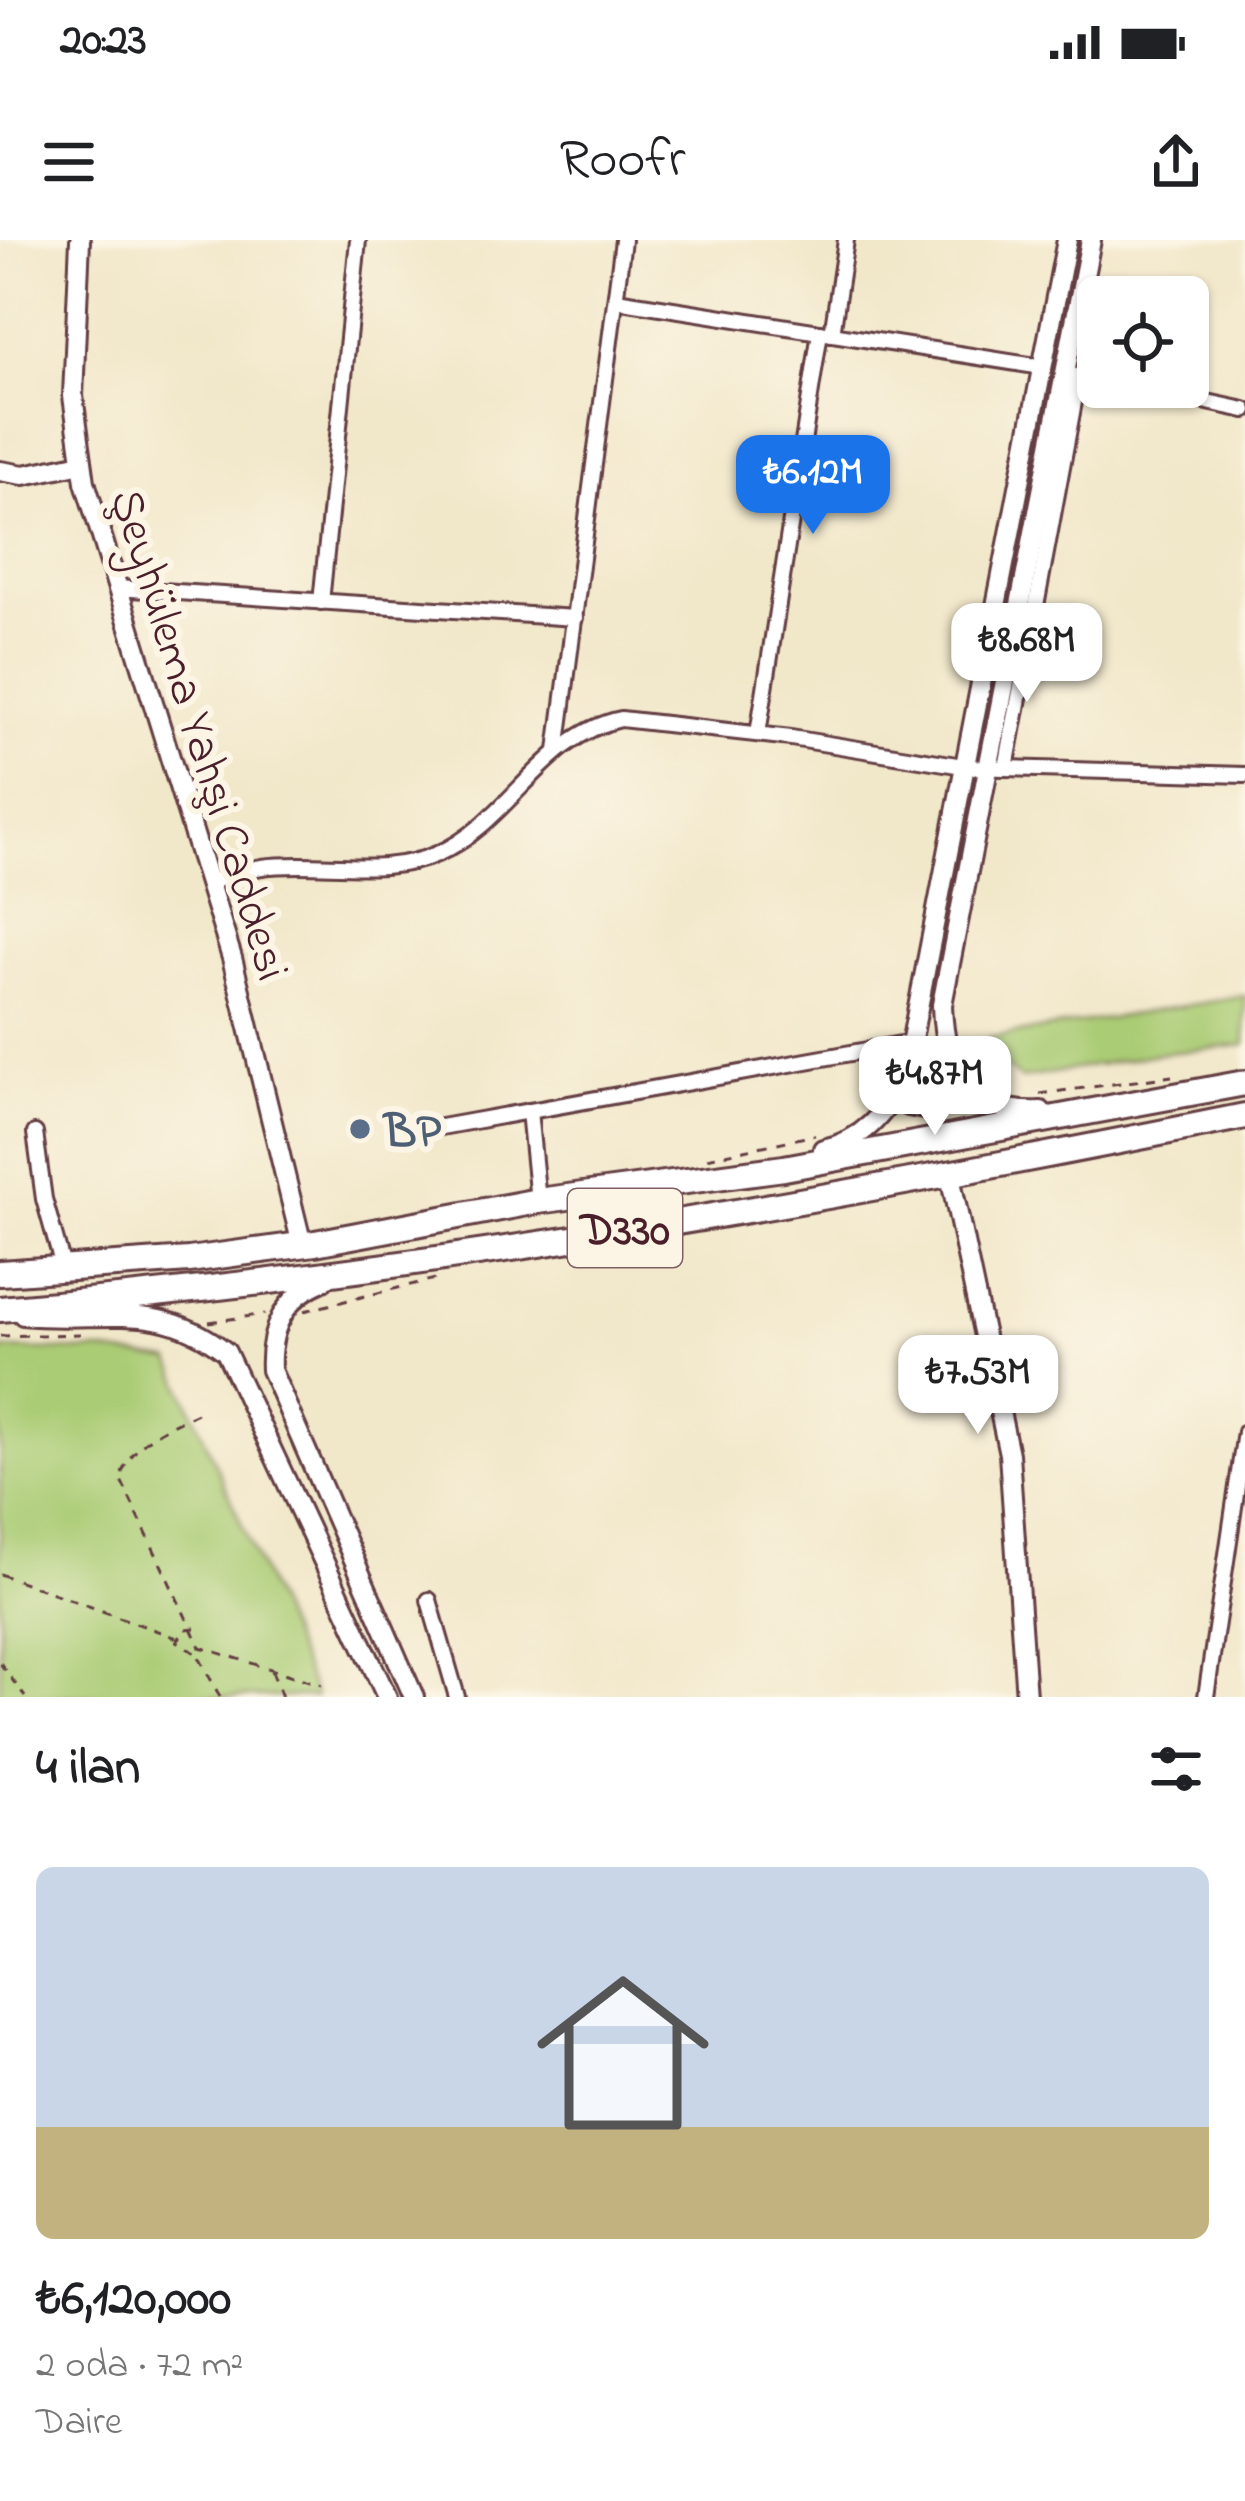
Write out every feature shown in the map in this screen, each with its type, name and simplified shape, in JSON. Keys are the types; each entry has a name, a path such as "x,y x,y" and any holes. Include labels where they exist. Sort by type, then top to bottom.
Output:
{"highway":[{"name":"D330","path":"0,1273 302,1245 538,1201 784,1168 1245,1083"},
{"name":"D330","path":"0,1311 344,1273 950,1176 1245,1116"}],"street":[{"name":"Şeyhülema Yahşi Caddesi","path":"80,240 73,396 82,463 208,883 302,1245"},
{"path":"321,602 358,240"},
{"path":"557,752 623,240"},
{"path":"758,734 846,240"},
{"path":"1066,240 1042,367 987,768 904,1080 908,1106 935,1111 948,1101 951,1064 941,1005 1071,373 1091,240"},
{"path":"616,300 1042,367"},
{"path":"1071,373 1077,374"},
{"path":"1209,402 1245,410"},
{"path":"0,472 24,475 82,463"},
{"path":"116,588 574,619"},
{"path":"208,883 261,867 393,866 430,857 479,828 557,752 598,724 621,719 987,768 1245,775"},
{"path":"441,1127 911,1042"},
{"path":"951,1064 978,1097 1011,1113 1046,1111 1062,1119"},
{"path":"784,1168 800,1154 843,1145 868,1128 904,1080"},
{"path":"529,1111 538,1201"},
{"path":"35,1133 44,1199 64,1270"},
{"path":"950,1176 1009,1454 1026,1697"},
{"path":"344,1273 304,1288 283,1312 270,1340 272,1370 414,1697"},
{"path":"0,1311 61,1319 161,1316 199,1330 226,1352 387,1697"},
{"path":"1206,1697 1245,1432"},
{"path":"429,1600 457,1697"}],"path":[{"path":"197,1413 140,1444 126,1458 120,1478 195,1628 198,1655"},
{"path":"0,1574 177,1638 195,1628"},
{"path":"177,1638 178,1646 198,1655 220,1697"},
{"path":"200,1647 322,1685"},
{"path":"0,1663 25,1697"},
{"path":"272,1669 282,1697"}],"green space":[{"path":"1245,996 1245,1045 1157,1054 1021,1079 977,1045 989,1038"},
{"path":"0,1349 99,1351 171,1361 316,1697 0,1697"}],"place":[{"name":"BP","path":"360,1129"}]}
